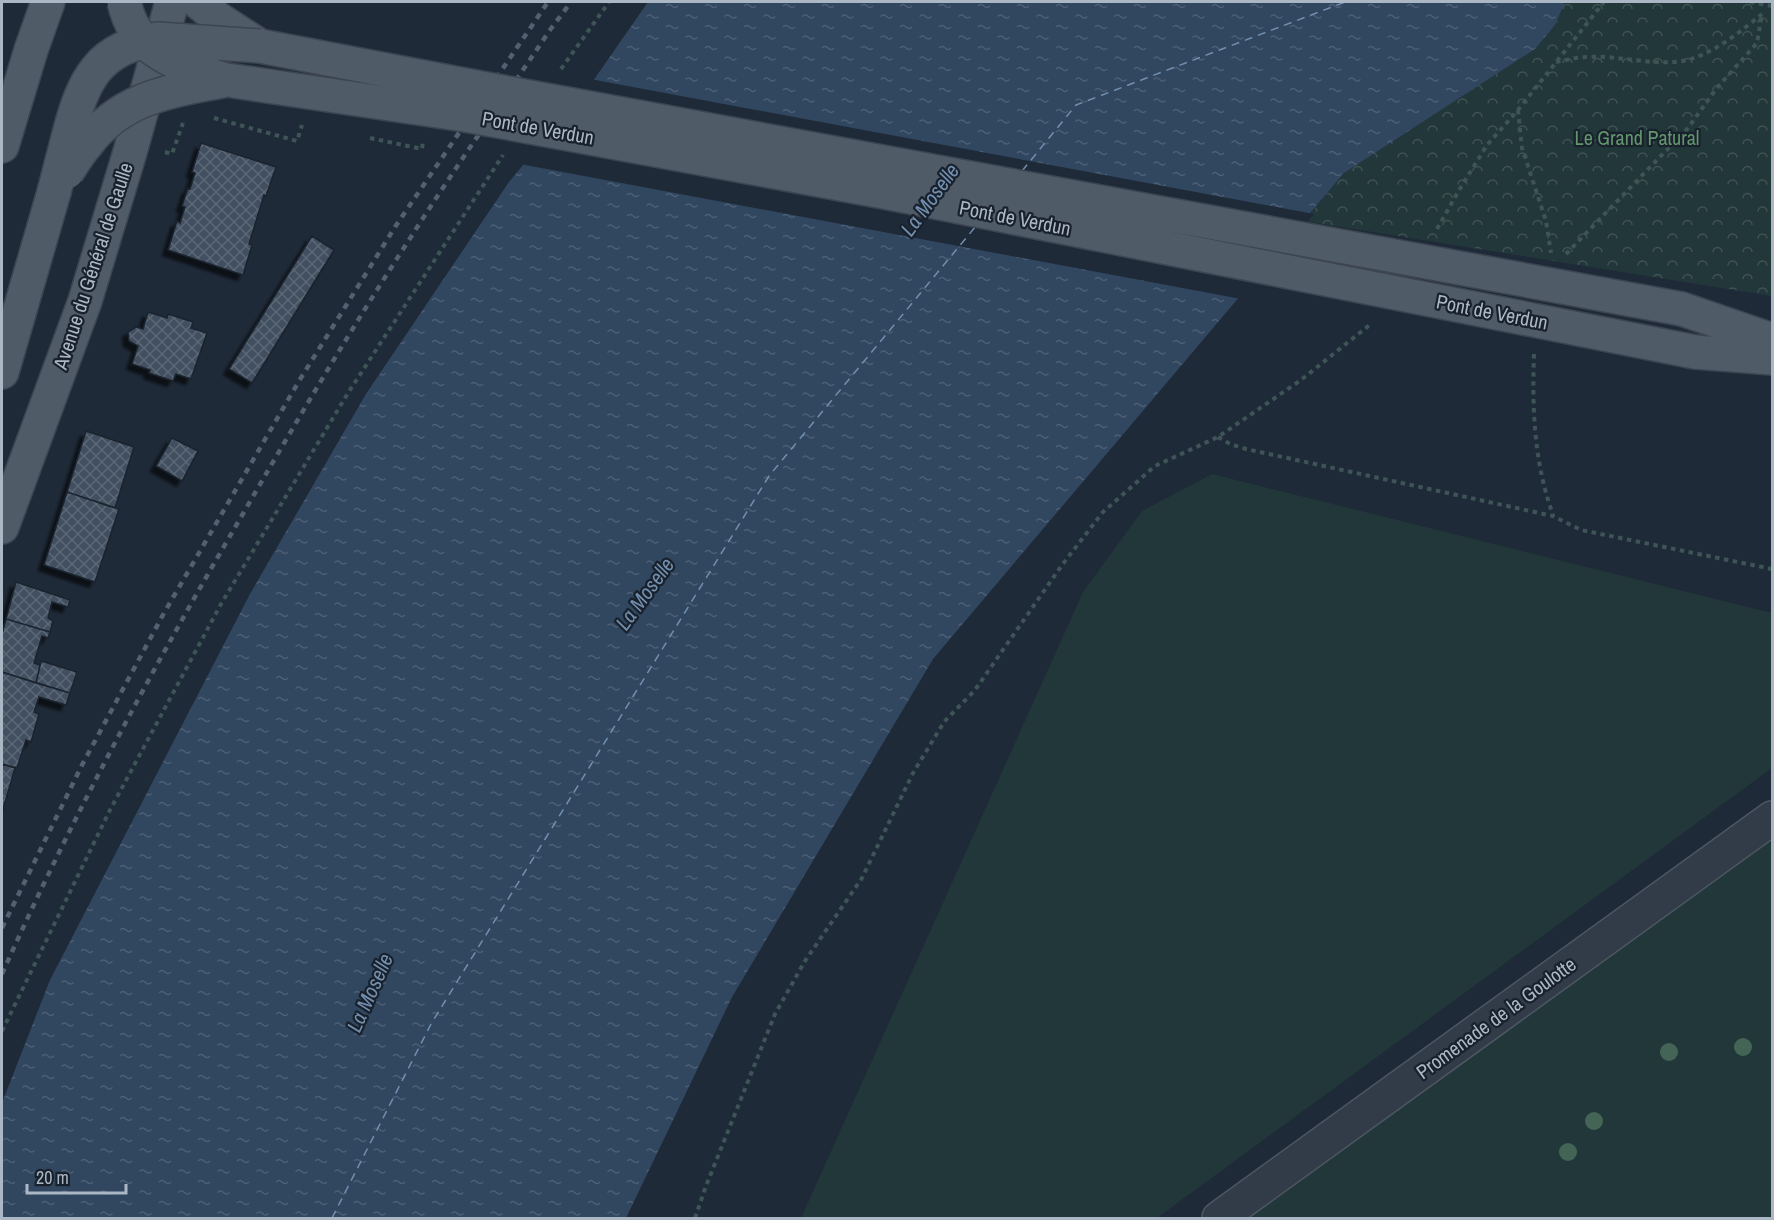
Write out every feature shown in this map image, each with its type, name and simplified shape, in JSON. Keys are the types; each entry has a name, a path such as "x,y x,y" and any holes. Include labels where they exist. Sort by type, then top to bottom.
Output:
{"main road":[{"path":"2,146 48,2"},
{"name":"Pont de Verdun","path":"124,2 134,30 156,50 173,60 227,80 436,110 861,188 1695,352 1773,357"},
{"name":"Avenue du Général de Gaulle","path":"2,526 85,301 172,2"},
{"name":"Pont de Verdun","path":"198,2 217,18 260,46"},
{"name":"Pont de Verdun","path":"54,192 78,101 89,78 99,66 123,47 144,40 178,39 260,46 1682,309 1773,340"},
{"name":"Pont de Verdun","path":"54,192 93,136 137,102 162,93 227,80"},
{"path":"2,372 54,192"}],"street":[{"name":"Promenade de la Goulotte","path":"1219,1218 1773,818"}],"path":[{"path":"559,73 609,2"},
{"path":"1432,239 1487,145 1518,110 1604,2"},
{"path":"1750,2 1773,6"},
{"path":"1555,62 1589,57 1658,62 1683,60 1712,50 1762,14 1757,43 1716,89 1688,128 1562,258"},
{"path":"209,117 297,141 302,123"},
{"path":"133,142 172,154 183,122"},
{"path":"367,137 422,149 424,138"},
{"path":"2,1031 110,810 221,604 348,393 507,150"},
{"path":"695,1218 775,1014 805,961 862,878 913,773 944,722 975,690 1062,565 1103,512 1155,466 1218,437 1301,380 1374,321"},
{"path":"1218,437 1246,449 1553,516 1581,530 1773,569"}],"green space":[{"name":"Le Grand Patural","path":"1565,2 1772,2 1772,296 1304,221 1344,173 1535,49 1555,25"},
{"path":"1212,474 1772,613 1772,768 1157,1218 801,1218 1083,592 1142,511"},
{"path":"1772,838 1772,1218 1241,1218"}],"water":[{"name":"La Moselle","path":"648,2 1565,2 1555,25 1535,49 1344,173 933,659 732,997 626,1218 2,1218 2,1103 50,980 250,594 366,394 509,182 593,81"}],"pier":[{"path":"590,79 1314,214 1241,299 520,164"}],"building":[{"path":"201,143 276,167 266,196 264,195 249,244 252,245 243,275 168,250 177,221 180,223 185,207 182,206 195,173 192,172"},
{"path":"312,236 334,250 252,383 229,369"},
{"path":"148,312 167,318 168,314 193,322 191,328 207,333 191,379 176,374 173,381 149,373 150,370 132,364 138,346 129,341 128,332 136,327 143,329"},
{"path":"86,431 134,447 115,508 67,492"},
{"path":"172,438 198,451 182,481 156,466"},
{"path":"67,492 119,509 95,582 44,565"},
{"path":"16,582 70,600 68,607 52,602 48,618 53,621 50,632 6,619"},
{"path":"6,619 50,632 48,638 42,636 34,663 40,665 36,683 2,672 2,634"},
{"path":"41,661 77,672 70,693 36,683"},
{"path":"2,672 70,693 66,705 39,697 34,712 39,714 31,742 26,740 17,768 2,764"},
{"path":"2,764 15,768 2,813"}],"ferry route":[{"path":"1022,171 1076,105 1345,2"},
{"path":"332,1218 431,1024 769,476 976,226"}],"railway":[{"path":"2,928 82,765 164,613 299,381 395,227 548,2"},
{"path":"2,974 57,856 117,740 179,625 284,443 426,213 571,2"}]}
